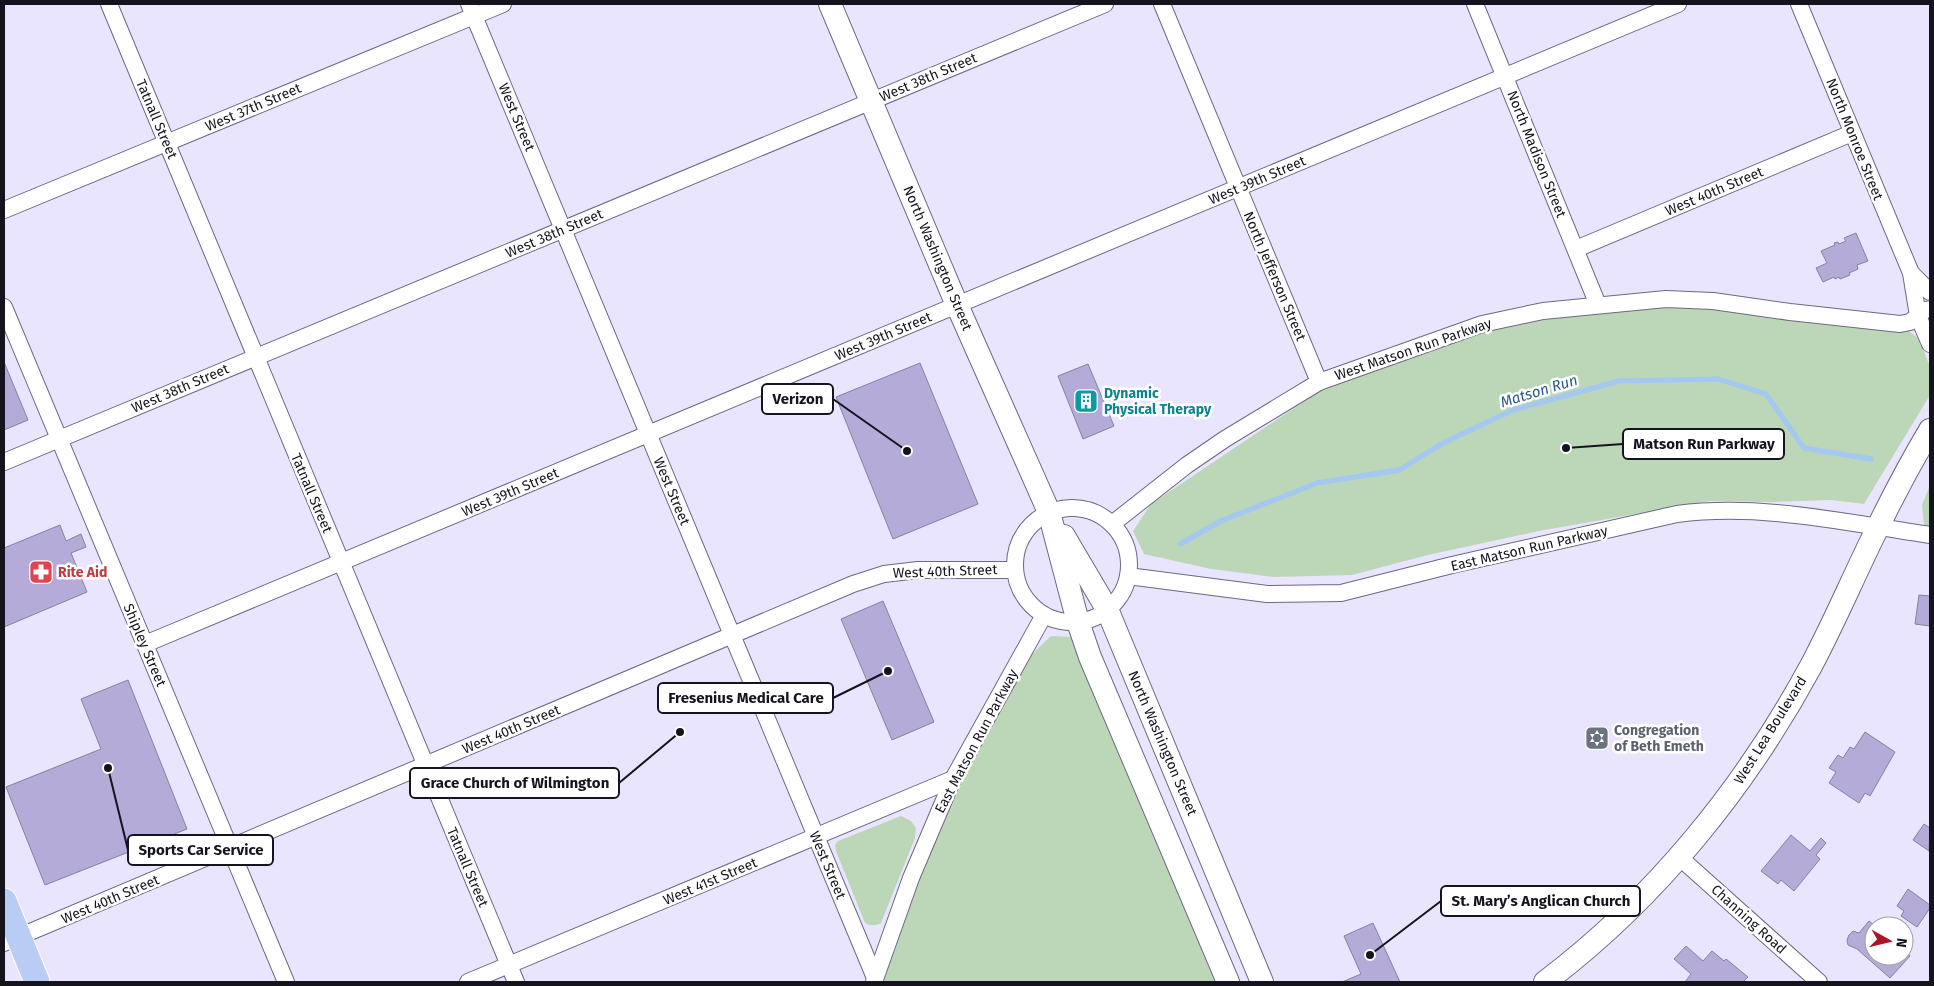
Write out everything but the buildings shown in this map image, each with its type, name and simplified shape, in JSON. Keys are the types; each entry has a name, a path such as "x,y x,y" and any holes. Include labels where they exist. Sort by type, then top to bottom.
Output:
{"main road":[{"name":"North Washington Street","path":"830,4 957,305 1049,512 1107,609 1262,982"},
{"name":"West Lea Boulevard","path":"1544,982 1580,955 1610,928 1716,813 1749,768 1775,729 1824,641 1877,527 1930,430"},
{"name":"North Washington Street","path":"1049,512 1078,622 1090,657 1228,982"},
{"path":"4,901 11,941 36,982"}],"street":[{"name":"Tatnall Street","path":"109,4 516,982"},
{"name":"West 37th Street","path":"4,210 166,143 472,10 502,4"},
{"name":"West 38th Street","path":"4,462 1104,4"},
{"name":"North Jefferson Street","path":"1162,4 1319,382"},
{"name":"North Madison Street","path":"1475,4 1598,305"},
{"name":"West 39th Street","path":"144,644 1678,4"},
{"name":"North Monroe Street","path":"1799,4 1911,273"},
{"name":"West Street","path":"472,10 733,635 874,980"},
{"name":"West 40th Street","path":"1576,249 1852,133"},
{"path":"1911,273 1930,292"},
{"path":"1911,273 1924,313 1930,344"},
{"name":"West Matson Run Parkway","path":"1112,524 1187,465 1232,434 1319,382 1482,324 1543,311 1666,299 1714,300 1790,312 1900,324 1910,322 1924,313"},
{"name":"Shipley Street","path":"4,307 286,982"},
{"path":"1066,508 1083,508 1099,514 1112,524 1126,548 1129,566 1128,576 1120,594 1107,609 1094,618 1078,622 1060,621 1036,610 1019,588 1014,570 1016,552 1022,535 1034,521 1049,512 1066,508"},
{"name":"East Matson Run Parkway","path":"1128,576 1267,594 1341,593 1452,565 1677,514 1698,512 1749,510 1845,520 1930,535"},
{"name":"West 40th Street","path":"11,941 844,588 884,574 918,570 1014,570"},
{"name":"East Matson Run Parkway","path":"874,980 911,878 953,779 1044,615"},
{"name":"West 41st Street","path":"468,982 953,779"},
{"name":"Channing Road","path":"1678,856 1819,982"}],"green space":[{"path":"1651,300 1900,324 1919,339 1930,367 1930,395 1864,504 1831,500 1774,502 1710,501 1539,531 1428,555 1352,575 1275,577 1211,569 1144,554 1133,531 1151,504 1321,390 1518,316"},
{"path":"1930,485 1930,535 1925,534 1922,505"},
{"path":"1051,636 1074,637 1220,982 883,982 915,889 969,765 1026,660"},
{"path":"901,816 911,821 916,828 915,838 881,923 869,925 865,923 835,845 838,841"}],"waterway":[{"name":"Matson Run","path":"1180,544 1221,521 1317,483 1399,470 1445,442 1513,410 1619,381 1718,379 1766,394 1804,448 1871,459"}],"place":[{"name":"Dynamic Physical Therapy","path":"1086,401"},
{"name":"Matson Run Parkway","path":"1566,448"},
{"name":"Verizon","path":"907,451"},
{"name":"Rite Aid","path":"41,572"},
{"name":"Fresenius Medical Care","path":"888,671"},
{"name":"Grace Church of Wilmington","path":"680,732"},
{"name":"Congregation of Beth Emeth","path":"1597,738"},
{"name":"Sports Car Service","path":"108,768"},
{"name":"St. Mary’s Anglican Church","path":"1370,955"}]}
